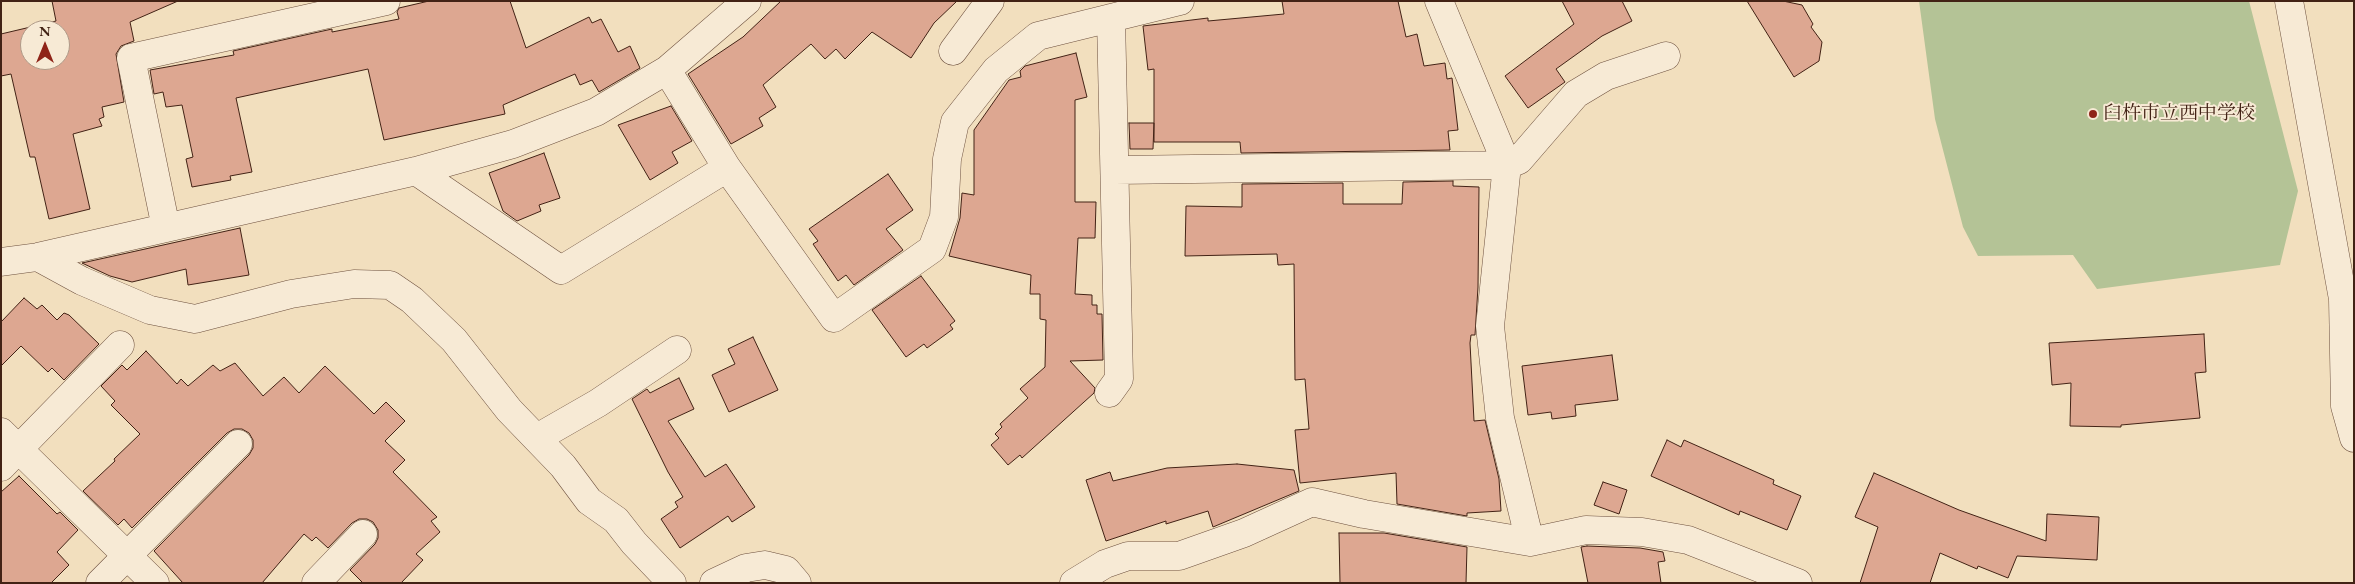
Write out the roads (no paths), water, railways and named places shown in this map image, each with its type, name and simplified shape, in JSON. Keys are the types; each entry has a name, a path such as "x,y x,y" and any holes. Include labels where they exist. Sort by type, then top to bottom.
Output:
{"street":[{"path":"166,228 131,58 386,1"},
{"path":"1,262 38,257 166,228 416,170 513,144 596,112 667,70 747,1"},
{"path":"953,51 990,1"},
{"path":"667,70 727,168 834,318 932,250 944,217 947,159 955,122 996,70 1038,36 1180,1"},
{"path":"1440,1 1507,165 1490,326 1500,418 1530,542"},
{"path":"2289,1 2343,299 2345,406 2354,438"},
{"path":"1109,393 1119,379 1111,18"},
{"path":"1115,170 1507,165 1518,160 1576,94 1606,76 1666,56"},
{"path":"416,170 560,270 727,168"},
{"path":"38,257 82,280 150,310 195,319 291,294 354,284 390,285 412,300 454,340 509,410 563,466 589,501 616,520 634,543 672,583"},
{"path":"120,345 7,449 155,583"},
{"path":"537,438 598,402 677,350"},
{"path":"100,583 238,444"},
{"path":"1074,583 1105,564 1128,556 1179,556 1244,533 1312,502 1364,514 1530,542 1586,530 1642,532 1688,540 1798,583"},
{"path":"316,583 364,534"},
{"path":"714,583 746,568 765,565 786,570 797,583"}],"place":[{"name":"臼杵市立西中学校","path":"2093,114"}]}
